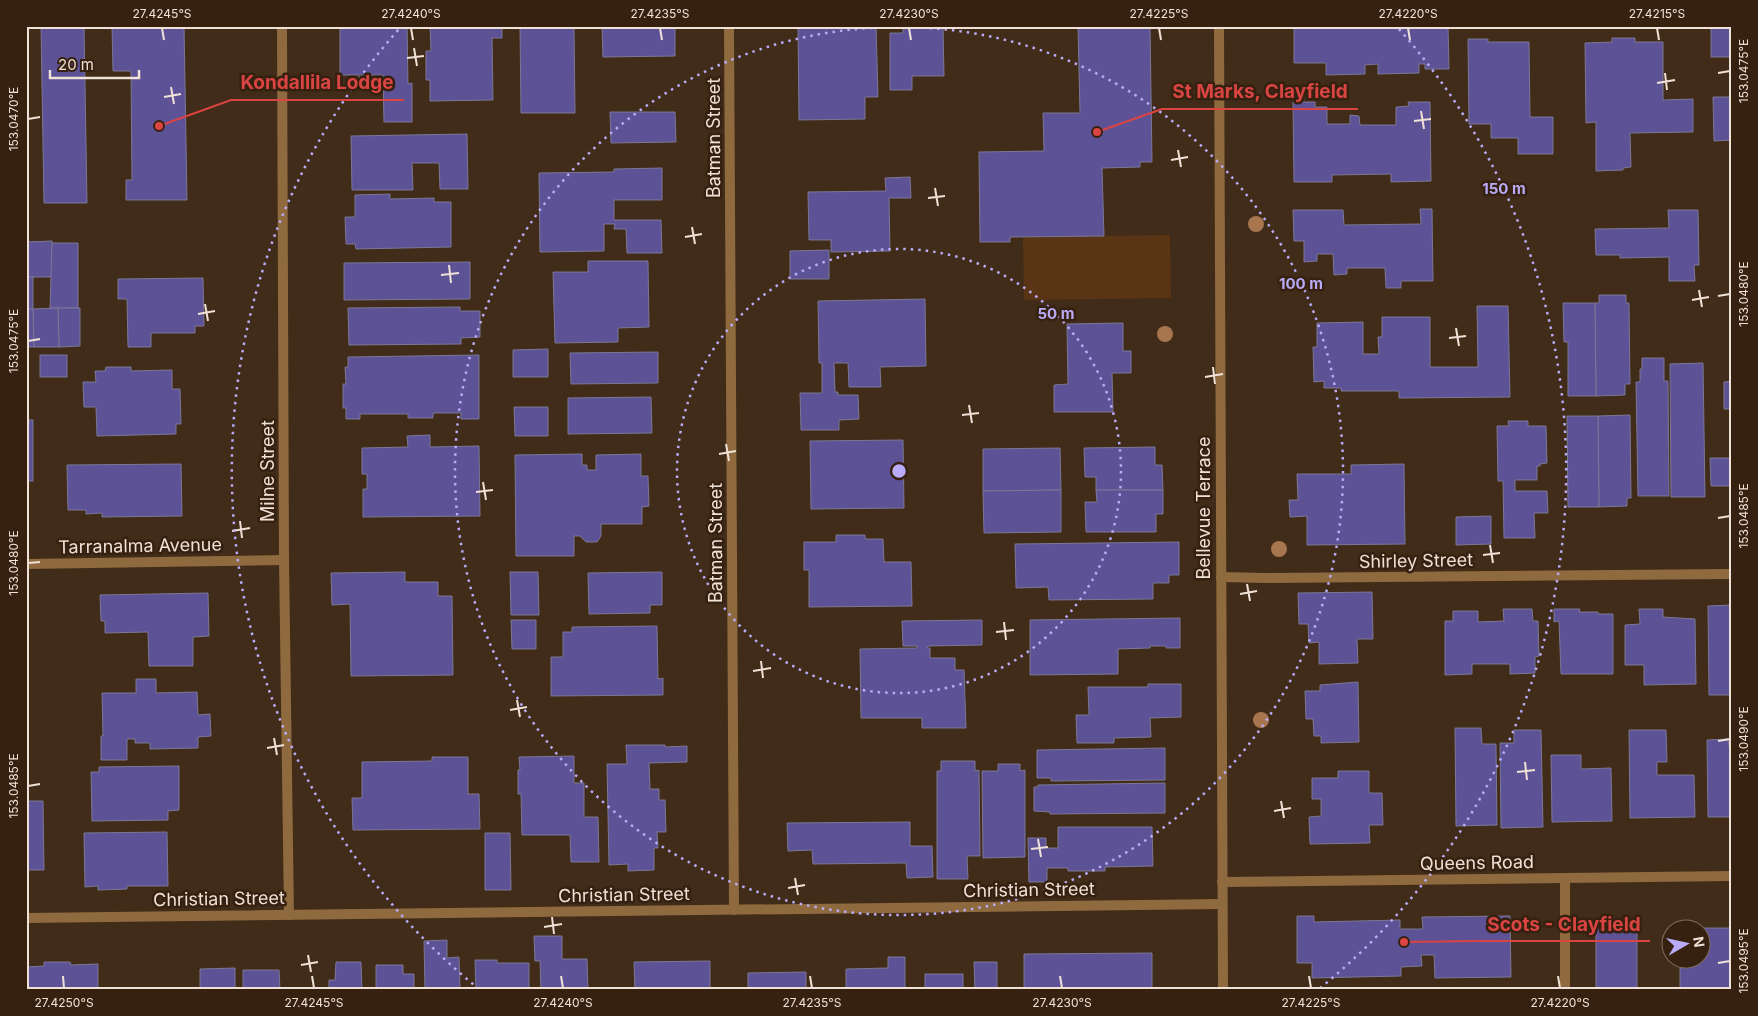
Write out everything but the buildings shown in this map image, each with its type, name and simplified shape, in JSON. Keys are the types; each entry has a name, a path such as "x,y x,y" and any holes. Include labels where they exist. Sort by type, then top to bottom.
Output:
{"street":[{"name":"Milne Street","path":"282,26 284,560 289,915"},
{"name":"Batman Street","path":"729,26 734,910"},
{"name":"Bellevue Terrace","path":"1219,26 1223,990"},
{"name":"Tarranalma Avenue","path":"26,564 284,560"},
{"name":"Shirley Street","path":"1221,577 1732,574"},
{"name":"Queens Road","path":"1222,882 1732,876"},
{"path":"1565,878 1565,990"},
{"name":"Christian Street","path":"26,918 1222,904"}],"shaded area":[{"path":"1170,235 1171,298 1024,300 1023,237"}],"place":[{"name":"Kondallila Lodge","path":"159,126"},
{"name":"St Marks, Clayfield","path":"1097,132"},
{"name":"Scots - Clayfield","path":"1404,942"}]}
